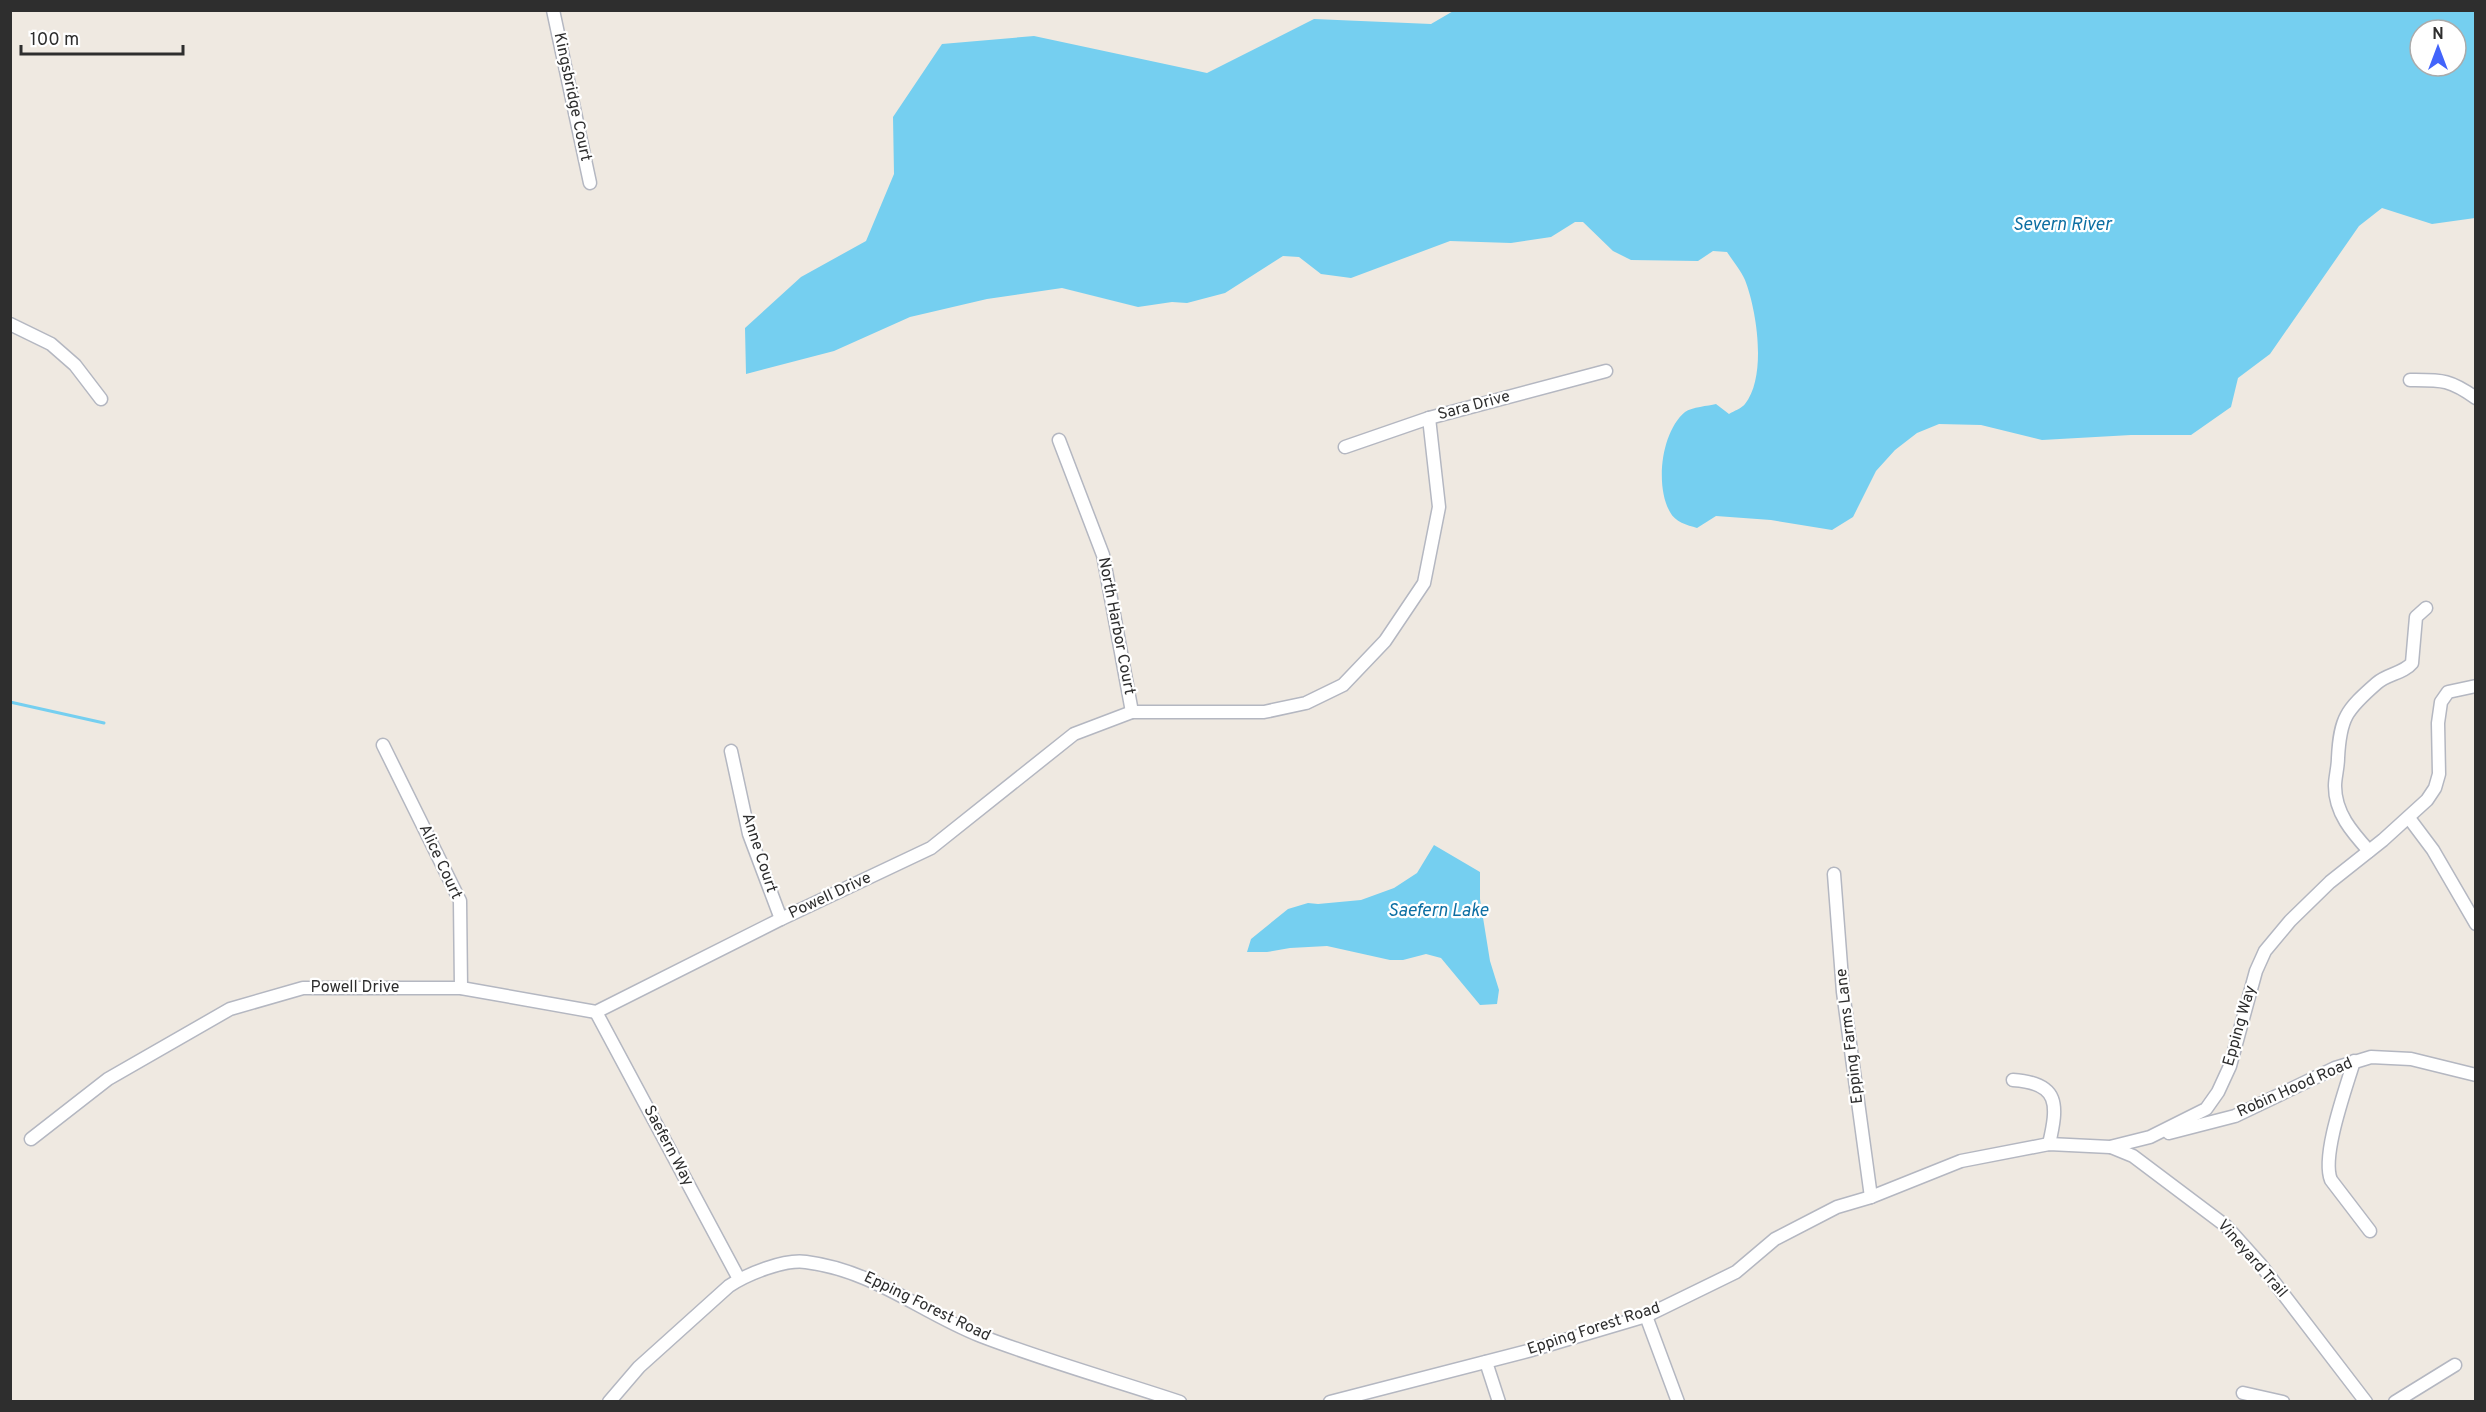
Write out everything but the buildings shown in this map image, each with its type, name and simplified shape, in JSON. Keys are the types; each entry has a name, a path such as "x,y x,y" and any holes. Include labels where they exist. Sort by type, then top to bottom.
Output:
{"street":[{"name":"Kingsbridge Court","path":"553,10 590,183"},
{"path":"10,324 51,344 75,365 101,399"},
{"name":"Sara Drive","path":"1345,447 1429,418 1606,370"},
{"path":"2410,380 2445,380 2459,386 2475,398"},
{"name":"Powell Drive","path":"31,1139 108,1079 230,1010 303,988 461,988 596,1012 931,848 1074,734 1132,712 1264,712 1306,703 1343,685 1385,641 1424,583 1439,507 1429,418"},
{"name":"North Harbor Court","path":"1059,440 1103,555 1132,712"},
{"path":"2368,851 2344,819 2338,807 2335,786 2339,733 2352,708 2378,682 2406,669 2412,663 2416,617 2426,608"},
{"name":"Epping Way","path":"1871,1197 1961,1161 2049,1144 2110,1147 2150,1137 2201,1112 2212,1103 2230,1066 2256,971 2265,951 2290,921 2331,882 2409,818 2427,800 2435,788 2439,774 2438,731 2441,702 2448,692 2475,686"},
{"name":"Alice Court","path":"383,745 460,901 461,988"},
{"name":"Anne Court","path":"731,751 749,834 782,919"},
{"path":"2409,818 2433,850 2475,924"},
{"name":"Epping Farms Lane","path":"1834,874 1843,992 1871,1197"},
{"name":"Saefern Way","path":"596,1012 739,1279"},
{"name":"Robin Hood Road","path":"2150,1137 2235,1116 2307,1080 2354,1061 2371,1057 2399,1057 2475,1075"},
{"path":"2354,1061 2332,1143 2328,1171 2331,1180 2370,1231"},
{"path":"2013,1080 2033,1082 2050,1094 2056,1112 2049,1144"},
{"name":"Vineyard Trail","path":"2110,1147 2133,1156 2226,1226 2261,1265 2366,1401"},
{"name":"Epping Forest Road","path":"1330,1401 1486,1362 1646,1316 1736,1272 1775,1239 1837,1207 1871,1197"},
{"name":"Epping Forest Road","path":"609,1401 639,1367 739,1279 770,1268 798,1262 862,1275 979,1335 1180,1401"},
{"path":"1646,1316 1678,1401"},
{"path":"1486,1362 1499,1401"},
{"path":"2394,1401 2455,1365"},
{"path":"2243,1393 2283,1401"}],"water":[{"name":"Severn River","path":"1455,10 2475,11 2475,218 2432,224 2382,208 2359,226 2270,354 2238,378 2231,407 2191,435 2131,435 2042,440 1981,425 1939,424 1917,433 1895,450 1876,471 1853,517 1832,530 1771,520 1716,516 1697,528 1682,523 1672,515 1665,501 1662,474 1666,446 1670,432 1677,421 1688,410 1716,404 1729,414 1744,405 1752,392 1758,361 1758,343 1749,293 1743,277 1727,252 1713,251 1698,261 1631,260 1613,251 1583,222 1575,222 1551,237 1511,243 1450,241 1351,278 1321,274 1299,257 1283,256 1225,293 1187,303 1172,302 1138,307 1062,288 987,299 910,317 834,351 746,374 745,328 801,277 866,241 894,174 893,117 942,44 1034,36 1207,73 1314,19 1431,24"},
{"name":"Saefern Lake","path":"1434,845 1480,872 1480,899 1490,961 1499,990 1497,1004 1480,1005 1441,958 1426,954 1403,960 1390,960 1327,946 1247,952 1251,939 1288,909 1308,903 1361,900 1394,888 1417,873"}],"waterway":[{"path":"10,702 104,723"}]}
